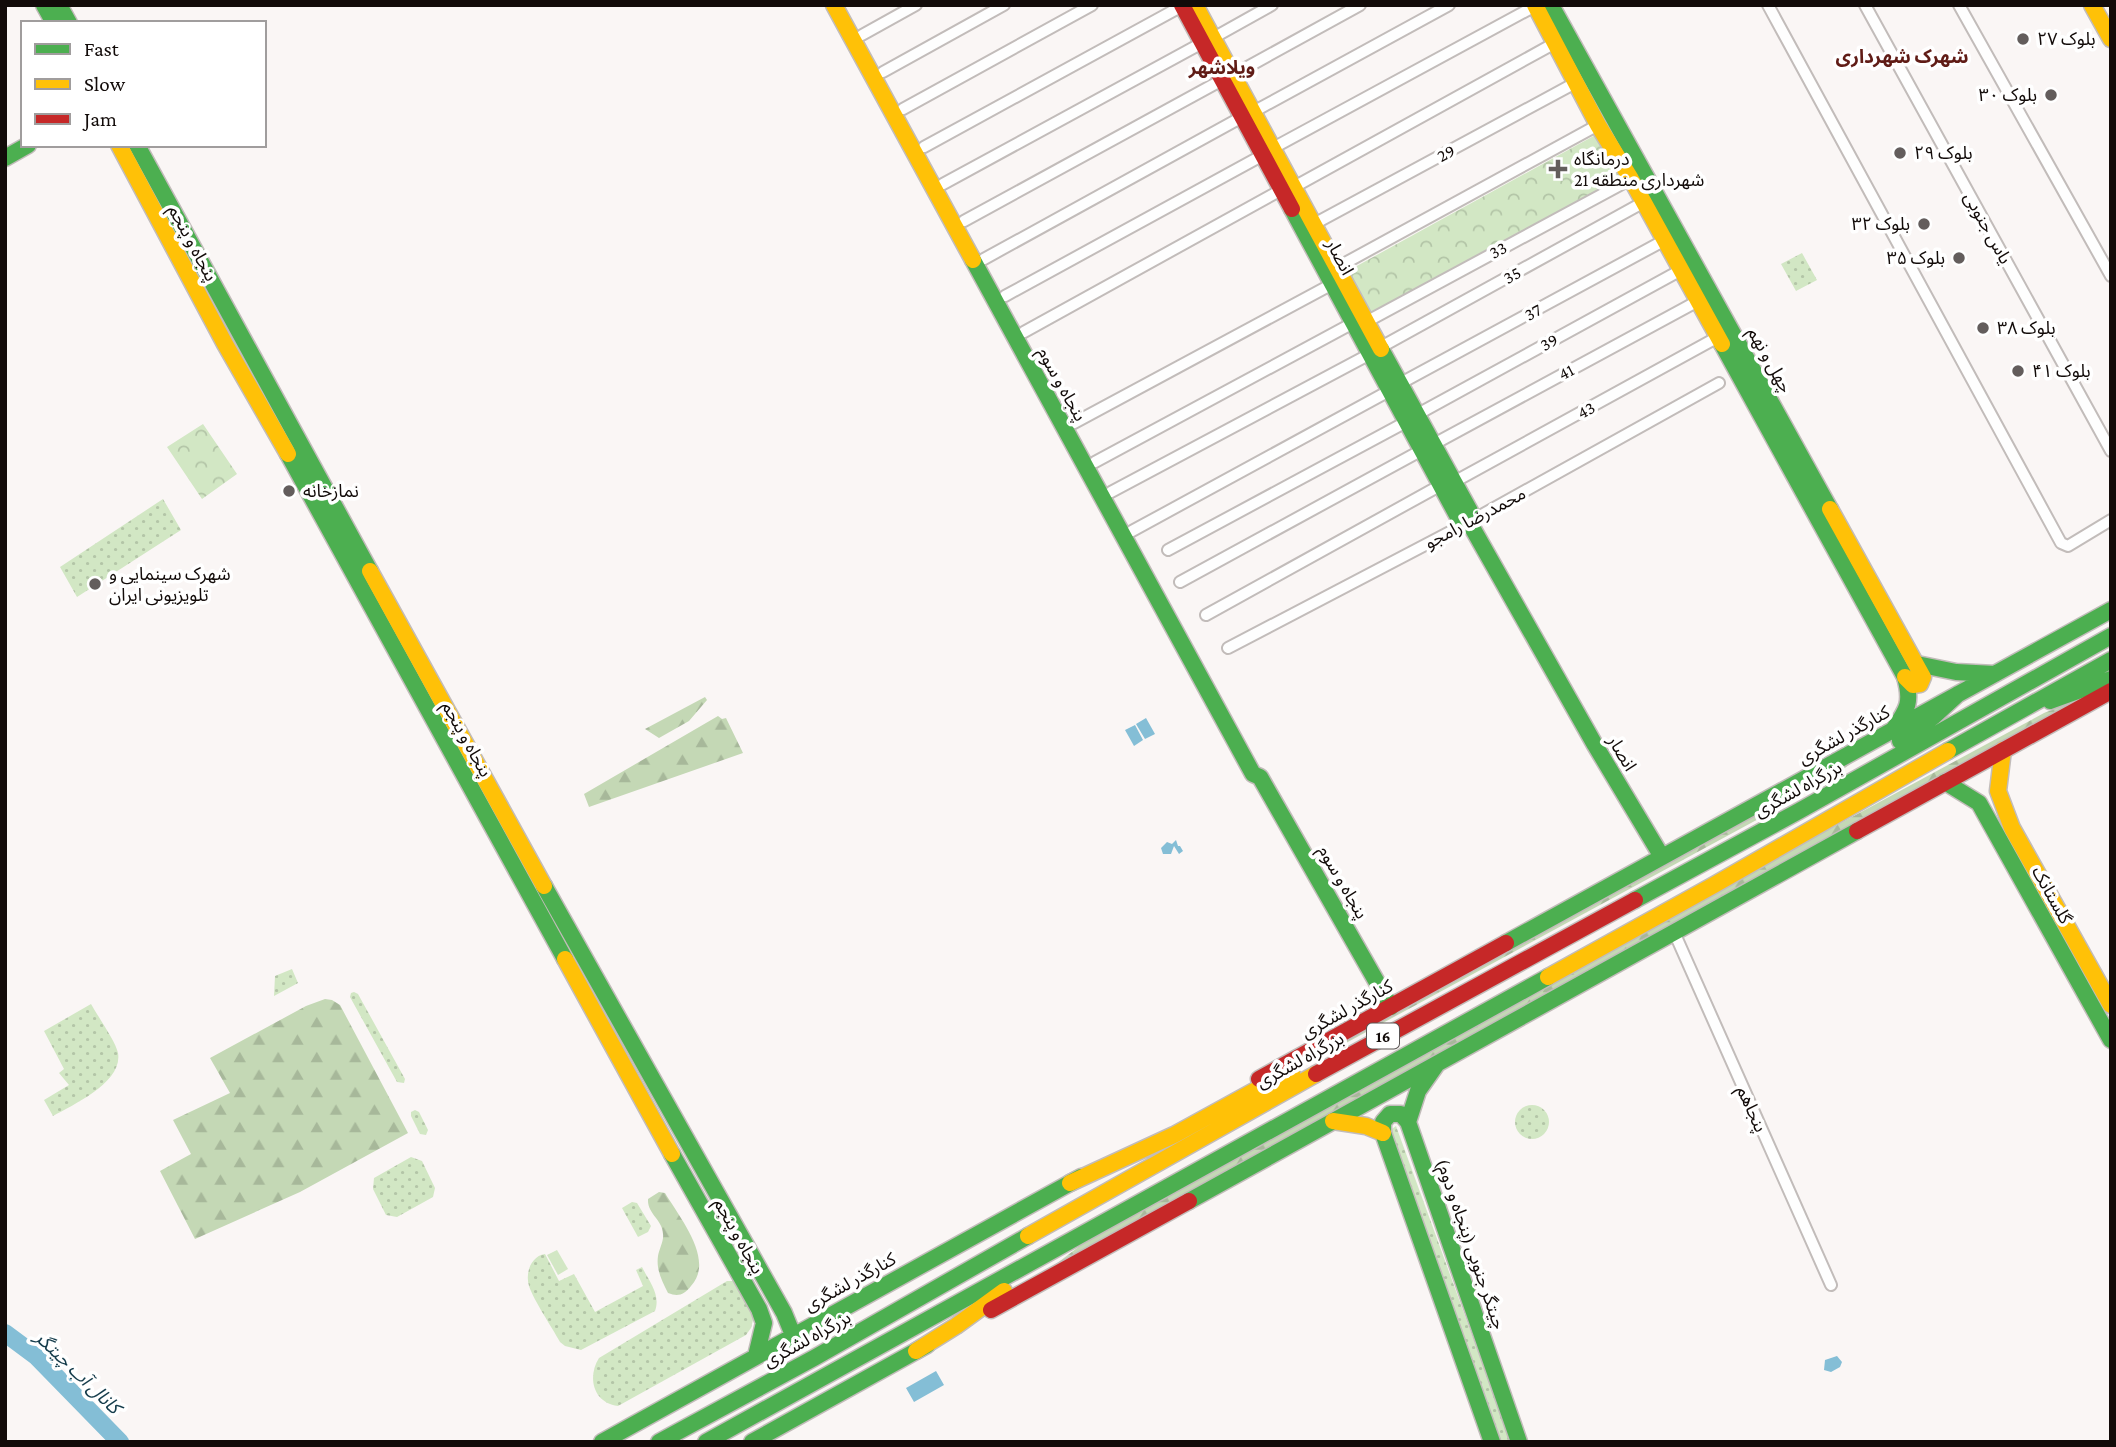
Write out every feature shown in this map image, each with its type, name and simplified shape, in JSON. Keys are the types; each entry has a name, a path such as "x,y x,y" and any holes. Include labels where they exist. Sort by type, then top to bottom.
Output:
{"main road":[{"path":"44,5 53,21"},
{"path":"60,5 68,21"},
{"name":"پنجاه و سوم","path":"834,5 1252,774 1260,777"},
{"name":"پنجاه و سوم","path":"846,5 1261,768 1260,777 1391,1007"},
{"name":"انصار","path":"1182,5 1208,40"},
{"name":"انصار","path":"1195,5 1208,40 1337,277"},
{"path":"2092,5 2111,39"},
{"name":"چهل و نهم","path":"1540,6 1555,43 1598,125 1644,202 1905,677 1910,693 1910,705 1893,730"},
{"name":"چهل و نهم","path":"1540,6 1917,664"},
{"path":"5,158 24,147"},
{"name":"پنجاه و پنجم","path":"120,147 225,344 260,386"},
{"name":"پنجاه و پنجم","path":"138,147 260,386 533,884 761,1317"},
{"name":"انصار","path":"1288,188 1314,224 1359,322 1448,484 1459,519 1469,522 1588,733 1662,857"},
{"name":"کنارگذر لشگری","path":"602,1442 2111,610"},
{"name":"بزرگراه لشگری","path":"659,1442 825,1351 1158,1161 1816,801 2111,636"},
{"name":"16","path":"706,1442 1714,885 2111,660"},
{"path":"1917,664 1959,674 1995,674"},
{"path":"1905,677 1913,685 1920,684 1923,677 1917,664"},
{"path":"2010,715 2111,678"},
{"path":"752,1442 2111,691"},
{"path":"1816,801 1933,718 1958,694"},
{"name":"گلستانک","path":"2003,750 1998,791 2012,828 2111,1005"},
{"name":"گلستانک","path":"1945,782 1979,803 2111,1040"},
{"name":"پنجاه و پنجم","path":"533,884 781,1307 793,1335"},
{"path":"1070,1183 1174,1135 1265,1085 1372,1043"},
{"path":"1408,1122 1418,1091 1437,1063"},
{"path":"1408,1122 1401,1114 1390,1114 1383,1122 1383,1133 1492,1442"},
{"path":"1333,1121 1366,1126 1383,1133"},
{"name":"چیتگر جنوبی (پنجاه و دوم)","path":"1408,1122 1519,1442"},
{"path":"916,1351 956,1326 1068,1242"},
{"path":"757,1356 764,1323 761,1317 781,1307"}],"street":[{"path":"862,34 916,5"},
{"path":"883,72 1004,5"},
{"path":"903,109 1092,5"},
{"path":"924,147 1182,5"},
{"path":"943,184 1272,5"},
{"path":"964,221 1360,5"},
{"path":"984,259 1449,5"},
{"path":"1768,5 2061,543 2068,546 2111,520"},
{"name":"یاس جنوبی","path":"1865,5 2111,450"},
{"path":"1959,5 2111,275"},
{"path":"1005,296 1540,6"},
{"path":"1024,332 1555,43"},
{"name":"29","path":"1314,224 1577,82"},
{"path":"1074,423 1337,277 1598,125"},
{"name":"33","path":"1095,462 1631,179"},
{"name":"35","path":"1111,492 1644,202"},
{"name":"37","path":"1132,531 1665,240"},
{"name":"39","path":"1168,550 1681,270"},
{"name":"41","path":"1180,582 1698,301"},
{"name":"43","path":"1206,615 1718,337"},
{"name":"محمدرضا رامجو","path":"1228,648 1469,522 1719,383"},
{"name":"پنجاهم","path":"1674,932 1831,1285"}],"green space":[{"path":"1599,133 1624,180 1368,317 1344,273"},
{"path":"1802,253 1817,280 1796,291 1781,264"},
{"path":"203,424 237,474 202,499 167,447"},
{"path":"163,499 181,530 77,597 60,567"},
{"path":"2088,696 1039,1277 1098,1232 1678,911 2044,713"},
{"path":"705,697 707,700 689,721 659,738 645,729"},
{"path":"718,716 726,718 743,753 589,807 584,794"},
{"path":"1880,742 1830,779 1799,797 1335,1049 1309,1057"},
{"path":"292,969 298,983 274,996 275,976"},
{"path":"354,992 358,994 405,1079 404,1083 397,1082 350,997"},
{"path":"325,999 340,1005 408,1133 300,1192 195,1239 160,1171 191,1154 173,1120 230,1093 210,1058 306,1006"},
{"path":"91,1004 117,1048 118,1064 105,1083 95,1091 53,1116 44,1100 69,1085 59,1073 64,1069 44,1031"},
{"path":"1532,1105 1544,1110 1549,1122 1544,1134 1532,1139 1520,1134 1515,1122 1520,1110"},
{"path":"411,1112 419,1112 428,1130 426,1135 420,1134 411,1116"},
{"path":"1396,1126 1511,1442 1498,1442 1389,1131"},
{"path":"411,1157 422,1161 435,1188 433,1197 397,1217 386,1215 373,1189 374,1178"},
{"path":"659,1192 665,1193 679,1214 697,1252 697,1276 681,1294 668,1293 659,1271 662,1229 650,1209 648,1199"},
{"path":"632,1202 637,1203 651,1226 648,1232 638,1237 622,1208"},
{"path":"557,1250 568,1269 558,1275 547,1255"},
{"path":"545,1254 559,1281 574,1274 595,1312 643,1286 636,1270 642,1267 655,1294 655,1311 581,1350 565,1346 560,1342 529,1286 530,1266 536,1258"},
{"path":"727,1281 735,1281 754,1316 746,1335 618,1406 610,1404 598,1395 593,1373 599,1358"}],"water":[{"path":"1146,718 1155,734 1145,739 1136,724"},
{"path":"1135,725 1143,740 1134,746 1125,730"},
{"path":"1176,840 1183,851 1179,854 1174,846 1171,854 1163,854 1161,848 1167,842 1172,844"},
{"path":"1837,1356 1842,1362 1840,1367 1831,1372 1824,1370 1825,1360"},
{"path":"936,1371 944,1385 914,1402 906,1388"}],"waterway":[{"name":"کانال آب چیتگر","path":"5,1333 36,1356 120,1442"}],"traffic: fast":[{"path":"44,5 53,21"},
{"path":"59,5 68,21"},
{"path":"1551,5 1830,509"},
{"path":"5,158 24,147"},
{"path":"138,147 370,571"},
{"path":"1292,209 1459,519 1469,522"},
{"path":"973,260 1253,774 1260,777 1391,1007"},
{"path":"1722,344 1905,677 1907,705 1893,730"},
{"path":"1381,349 1470,511 1469,522 1595,745 1662,857"},
{"path":"288,454 565,959"},
{"path":"1506,943 2111,610"},
{"path":"1635,900 2111,636"},
{"path":"1948,751 2111,660"},
{"path":"1917,664 1956,672 1995,674"},
{"path":"2050,701 2111,679"},
{"path":"1900,741 1933,717 1958,694"},
{"path":"1945,782 1979,803 2111,1040"},
{"path":"1189,1201 1857,831"},
{"path":"544,886 784,1313 793,1335"},
{"path":"706,1442 1548,977"},
{"path":"1437,1064 1418,1091 1408,1122 1519,1442"},
{"path":"1408,1122 1401,1114 1390,1114 1383,1122 1383,1133 1492,1442"},
{"path":"672,1154 759,1309 764,1323 756,1356"},
{"path":"602,1442 1081,1177"},
{"path":"659,1442 814,1358 1028,1236"},
{"path":"752,1442 927,1345"}],"traffic: slow":[{"path":"834,5 973,260"},
{"path":"1195,5 1381,349"},
{"path":"1535,5 1598,125 1631,179 1722,344"},
{"path":"2092,5 2111,39"},
{"path":"120,147 225,344 288,454"},
{"path":"1830,509 1923,677 1920,684 1913,685 1905,677"},
{"path":"370,571 544,886"},
{"path":"2003,750 1998,791 2012,828 2111,1005"},
{"path":"1548,977 1948,751"},
{"path":"565,959 672,1154"},
{"path":"1070,1183 1174,1135 1265,1085 1292,1074"},
{"path":"1028,1236 1316,1074"},
{"path":"1333,1121 1366,1126 1383,1133"},
{"path":"916,1351 1004,1291"}],"traffic: jam":[{"path":"1182,5 1292,209"},
{"path":"1857,831 2111,691"},
{"path":"1316,1074 1635,900"},
{"path":"1259,1079 1506,943"},
{"path":"991,1310 1189,1201"}],"place":[{"name":"بلوک ۲۷","path":"2023,39"},
{"name":"بلوک ۳۰","path":"2051,95"},
{"name":"بلوک ۲۹","path":"1900,153"},
{"name":"درمانگاه شهرداری منطقه 21","path":"1558,169"},
{"name":"بلوک ۳۲","path":"1924,224"},
{"name":"بلوک ۳۵","path":"1959,258"},
{"name":"بلوک ۳۸","path":"1983,328"},
{"name":"بلوک ۴۱","path":"2018,371"},
{"name":"نمازخانه","path":"289,491"},
{"name":"شهرک سینمایی و تلویزیونی ایران","path":"95,584"}],"district":[{"name":"شهرک شهرداری","path":"1902,56"},
{"name":"ویلاشهر","path":"1222,67"}]}
